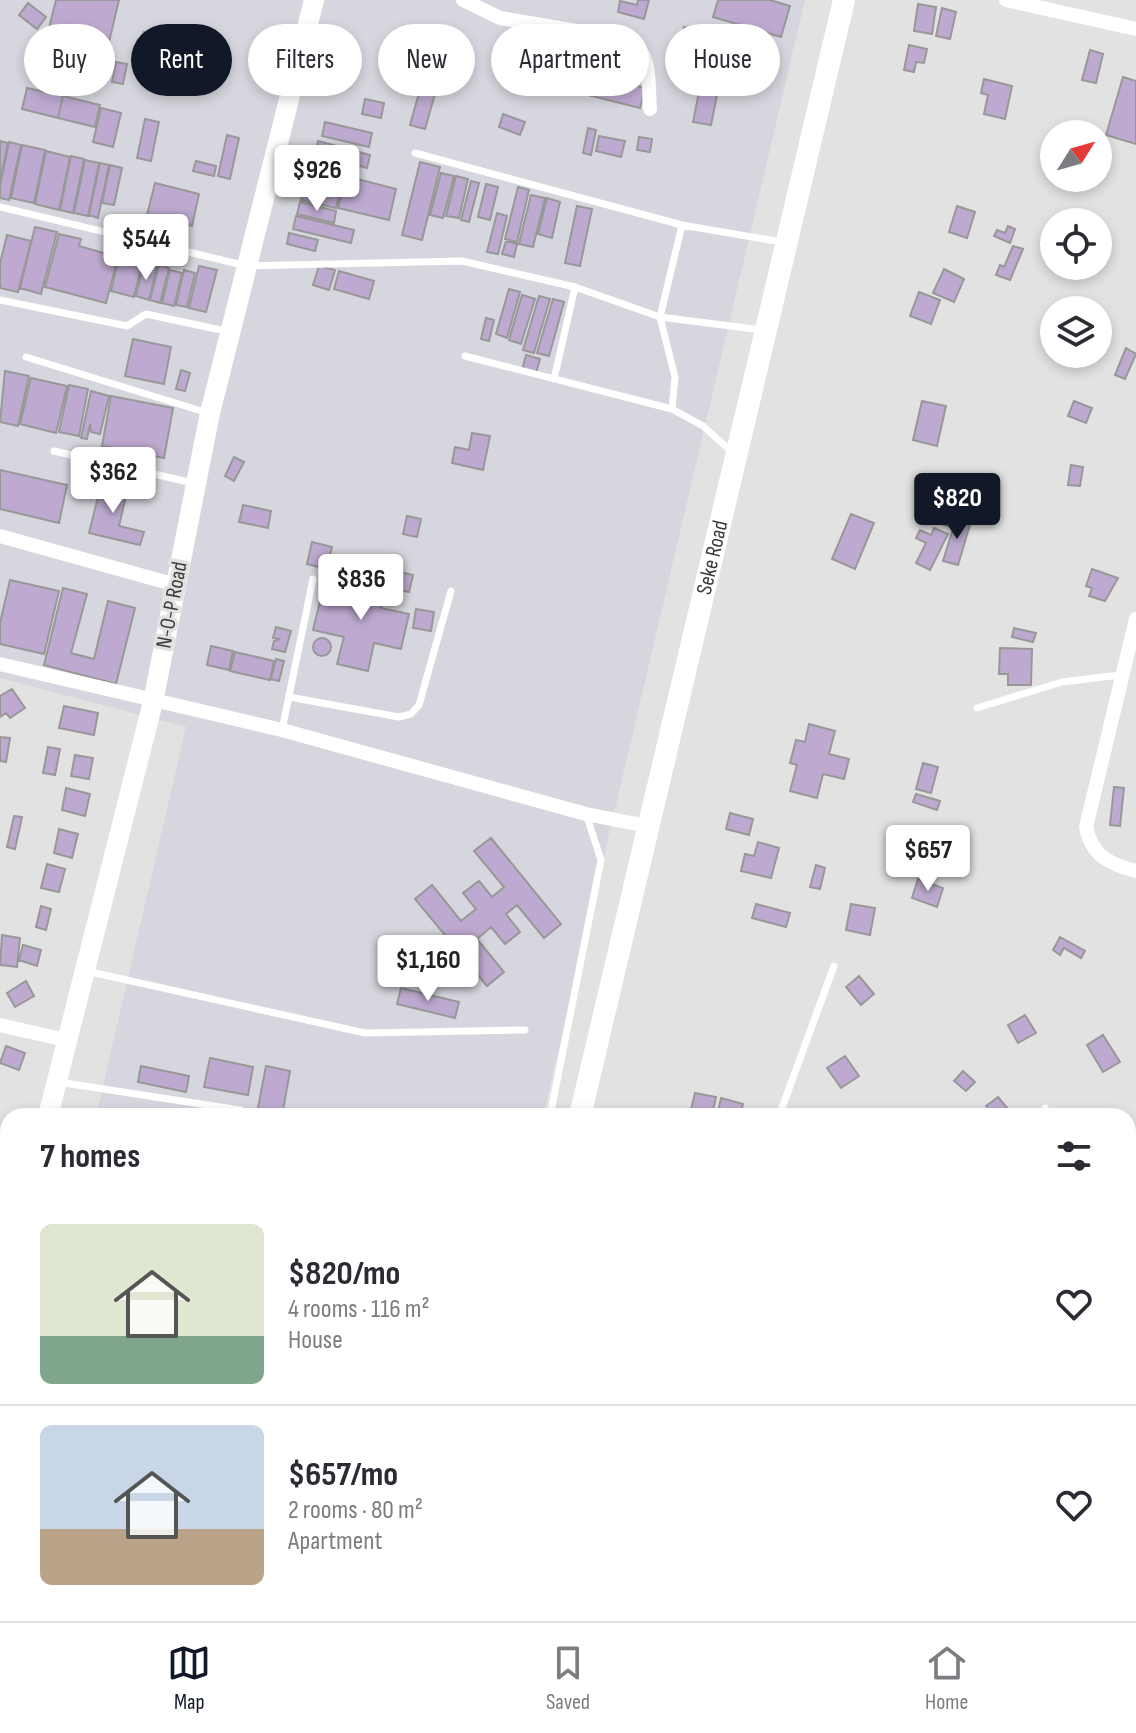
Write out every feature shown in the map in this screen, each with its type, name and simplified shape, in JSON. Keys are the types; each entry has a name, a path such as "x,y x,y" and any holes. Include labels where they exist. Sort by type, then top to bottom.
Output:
{"main road":[{"name":"Seke Road","path":"582,1108 784,242 844,0"}],"street":[{"name":"N-O-P Road","path":"50,1108 153,702 210,413 314,0"},
{"path":"463,0 500,18 631,40 641,47 646,64 650,109"},
{"path":"1006,0 1136,29"},
{"path":"0,536 176,585"},
{"path":"1136,619 1120,675 1086,827 1089,842 1097,855 1114,865 1136,871"},
{"path":"0,664 282,730 586,814 647,826"},
{"path":"0,1025 66,1040"}],"lane":[{"path":"415,153 682,225 784,242"},
{"path":"0,207 247,266 462,261 575,287 660,317 765,330"},
{"path":"672,409 675,377 660,317 682,225"},
{"path":"554,379 575,287"},
{"path":"0,300 127,326 146,314 232,332"},
{"path":"465,356 672,409 703,426 735,455"},
{"path":"26,357 210,413"},
{"path":"54,451 197,484"},
{"path":"282,730 313,579"},
{"path":"289,697 399,717 411,714 419,705 451,591"},
{"path":"977,708 1062,682 1120,675"},
{"path":"552,1108 601,860 586,814"},
{"path":"782,1108 834,966"},
{"path":"84,971 365,1033 525,1030"},
{"path":"56,1082 227,1108"}],"shaded area":[{"path":"0,0 805,0 545,1108 98,1108 186,727 0,678"}],"building":[{"path":"56,0 119,0 113,24 50,24"},
{"path":"638,0 649,0 644,19 618,12 620,1 637,5"},
{"path":"718,0 770,0 790,6 781,37 780,24 737,24 713,17"},
{"path":"28,3 46,17 41,24 31,24 19,15"},
{"path":"918,4 936,7 932,34 914,31"},
{"path":"942,8 956,12 950,39 936,36"},
{"path":"909,45 927,49 924,63 916,62 914,72 904,70"},
{"path":"1090,50 1103,54 1096,83 1082,80"},
{"path":"116,62 127,64 123,84 115,83"},
{"path":"1123,77 1136,81 1136,144 1112,137 1110,120"},
{"path":"984,79 1012,86 1005,119 984,114 988,95 981,93"},
{"path":"25,96 63,96 58,118 22,109"},
{"path":"63,96 100,105 95,127 58,118"},
{"path":"418,96 434,96 425,129 410,125"},
{"path":"592,96 643,96 640,108"},
{"path":"698,96 717,96 711,125 693,122"},
{"path":"365,99 384,103 381,118 362,114"},
{"path":"101,108 121,113 113,147 93,142"},
{"path":"503,114 525,122 520,135 499,127"},
{"path":"145,119 159,122 151,161 137,158"},
{"path":"325,122 372,133 369,147 322,136"},
{"path":"588,128 596,130 591,155 583,153"},
{"path":"227,135 239,138 230,179 218,176"},
{"path":"599,136 625,141 621,157 596,151"},
{"path":"639,137 652,139 650,152 637,150"},
{"path":"0,141 8,143 0,182"},
{"path":"318,141 370,155 367,168 315,154"},
{"path":"9,142 21,145 9,200 0,198 0,186"},
{"path":"22,145 45,150 34,203 11,198"},
{"path":"46,151 70,157 59,210 35,204"},
{"path":"71,156 84,159 73,213 60,210"},
{"path":"311,157 348,166 345,178 308,169"},
{"path":"85,160 99,163 88,216 74,213"},
{"path":"196,161 216,166 214,176 193,171"},
{"path":"420,162 440,167 422,240 402,235"},
{"path":"100,163 109,165 98,218 89,215"},
{"path":"110,165 122,168 114,205 102,203"},
{"path":"308,171 343,179 336,208 301,200"},
{"path":"441,173 454,176 443,218 430,215"},
{"path":"346,176 396,189 389,220 338,208"},
{"path":"456,176 468,179 459,218 446,216"},
{"path":"471,181 479,183 469,222 461,220"},
{"path":"155,183 199,194 192,226 147,215"},
{"path":"486,184 498,187 490,220 478,217"},
{"path":"518,187 529,190 517,242 505,239"},
{"path":"531,195 545,198 533,247 519,244"},
{"path":"547,198 560,202 552,238 538,234"},
{"path":"300,202 336,211 334,223 297,214"},
{"path":"577,206 592,209 580,266 565,263"},
{"path":"957,206 975,212 967,238 949,232"},
{"path":"497,213 507,216 498,254 487,252"},
{"path":"296,216 354,230 351,243 293,229"},
{"path":"1008,226 1015,229 1010,243 994,236 997,230 1005,233"},
{"path":"35,227 57,232 41,294 20,288"},
{"path":"289,233 318,240 315,251 287,244"},
{"path":"59,234 81,239 79,246 118,257 106,303 45,287"},
{"path":"7,235 31,241 18,292 0,288 0,263"},
{"path":"506,241 517,244 514,257 502,254"},
{"path":"1013,246 1023,249 1010,280 996,275 1000,265 1004,267"},
{"path":"119,257 142,263 134,297 111,291"},
{"path":"144,263 157,267 149,300 136,296"},
{"path":"159,265 169,268 160,303 150,300"},
{"path":"199,266 217,270 206,312 189,308"},
{"path":"319,266 335,270 329,290 313,285"},
{"path":"944,269 964,279 954,302 933,293"},
{"path":"170,270 182,273 174,306 162,303"},
{"path":"184,270 195,273 187,307 176,305"},
{"path":"339,271 374,281 369,299 334,289"},
{"path":"509,289 520,292 507,338 496,334"},
{"path":"919,292 940,300 931,324 910,316"},
{"path":"522,295 535,299 521,344 509,340"},
{"path":"539,296 550,299 534,353 523,350"},
{"path":"553,299 564,302 549,356 537,353"},
{"path":"486,318 494,320 489,341 481,339"},
{"path":"133,339 171,347 164,384 125,376"},
{"path":"1126,348 1136,354 1125,379 1115,375"},
{"path":"526,355 540,359 536,373 522,370"},
{"path":"181,370 190,373 185,391 176,389"},
{"path":"5,371 29,376 18,426 0,422"},
{"path":"31,378 67,386 56,433 20,424"},
{"path":"69,385 88,389 79,436 59,432"},
{"path":"91,391 109,396 100,434 91,432 90,424 87,439 81,438"},
{"path":"111,396 173,408 164,458 102,446"},
{"path":"922,401 946,406 937,446 913,440"},
{"path":"1074,401 1092,408 1086,423 1068,416"},
{"path":"472,433 490,436 483,470 452,463 455,447 469,450"},
{"path":"234,457 244,462 234,481 225,476"},
{"path":"1071,465 1083,467 1080,486 1068,485"},
{"path":"0,470 67,485 59,523 0,509"},
{"path":"102,481 128,487 119,526 144,532 140,545 89,533"},
{"path":"933,500 954,506 948,526 928,520"},
{"path":"243,505 271,511 268,528 239,522"},
{"path":"851,514 874,523 855,569 832,559"},
{"path":"407,516 421,519 417,537 403,534"},
{"path":"957,516 971,521 958,565 943,561"},
{"path":"934,528 948,534 930,570 916,563 926,543 916,538 920,530 931,535"},
{"path":"312,542 332,547 326,569 307,564"},
{"path":"1092,569 1118,578 1105,601 1089,596 1092,588 1086,586"},
{"path":"360,571 387,577 381,608 409,614 401,649 374,643 368,671 337,664 344,637 313,630 322,593 353,600"},
{"path":"396,571 413,575 409,592 391,588"},
{"path":"10,580 59,591 44,654 0,644 0,623"},
{"path":"63,588 87,594 71,653 94,659 108,601 135,608 116,684 44,665"},
{"path":"416,609 434,612 431,631 413,628"},
{"path":"276,627 291,631 285,652 272,649 274,641 280,639 273,638"},
{"path":"1014,628 1036,633 1033,642 1012,637"},
{"path":"318,638 326,638 331,647 329,654 318,656 313,651 313,643"},
{"path":"211,646 233,651 229,670 207,665"},
{"path":"1000,648 1032,649 1031,685 1008,685 1008,674 999,674"},
{"path":"235,652 274,661 270,680 230,671"},
{"path":"276,659 284,661 279,681 271,679"},
{"path":"12,689 25,708 10,718 6,713 0,717 0,696"},
{"path":"64,706 98,713 94,735 59,728"},
{"path":"809,724 835,731 829,754 849,759 844,779 823,774 817,798 790,791 797,765 790,763 796,740 805,742"},
{"path":"0,737 10,738 6,762 0,761"},
{"path":"48,747 60,749 55,775 43,773"},
{"path":"75,755 93,758 89,779 71,776"},
{"path":"923,763 938,767 931,793 916,789"},
{"path":"1114,787 1124,788 1120,826 1110,825"},
{"path":"66,788 90,794 85,816 62,810"},
{"path":"916,794 940,801 937,810 913,802"},
{"path":"730,813 753,819 749,835 726,829"},
{"path":"14,816 22,817 15,849 7,847"},
{"path":"59,829 78,834 72,858 54,853"},
{"path":"491,838 561,924 544,938 517,905 506,914 520,932 505,944 491,927 477,939 504,972 487,986 415,899 432,885 461,921 476,909 463,893 479,881 492,897 504,887 474,851"},
{"path":"758,842 779,848 771,878 741,871 745,854 754,856"},
{"path":"47,864 65,869 59,892 41,888"},
{"path":"816,865 825,868 820,889 810,887"},
{"path":"918,879 943,888 937,907 912,898"},
{"path":"756,904 790,913 786,927 752,918"},
{"path":"851,904 875,908 870,935 846,930"},
{"path":"41,906 51,909 46,930 36,927"},
{"path":"2,935 20,938 17,967 0,965"},
{"path":"1060,937 1085,951 1081,958 1064,948 1060,955 1053,950"},
{"path":"23,945 41,950 37,966 19,960"},
{"path":"859,976 874,994 861,1005 846,987"},
{"path":"26,981 34,996 15,1007 7,993"},
{"path":"401,988 459,1002 455,1018 397,1004"},
{"path":"1025,1015 1036,1033 1018,1043 1008,1025"},
{"path":"1103,1035 1120,1062 1103,1072 1087,1045"},
{"path":"6,1046 25,1053 19,1070 0,1063"},
{"path":"845,1056 859,1076 841,1088 827,1068"},
{"path":"210,1058 253,1067 248,1095 204,1087"},
{"path":"141,1066 189,1076 186,1092 138,1082"},
{"path":"266,1066 290,1071 283,1108 258,1108"},
{"path":"963,1071 975,1082 966,1091 954,1081"},
{"path":"695,1093 716,1097 714,1108 691,1108"},
{"path":"998,1097 1007,1108 987,1108"},
{"path":"721,1098 743,1104 742,1108 719,1108"}]}
